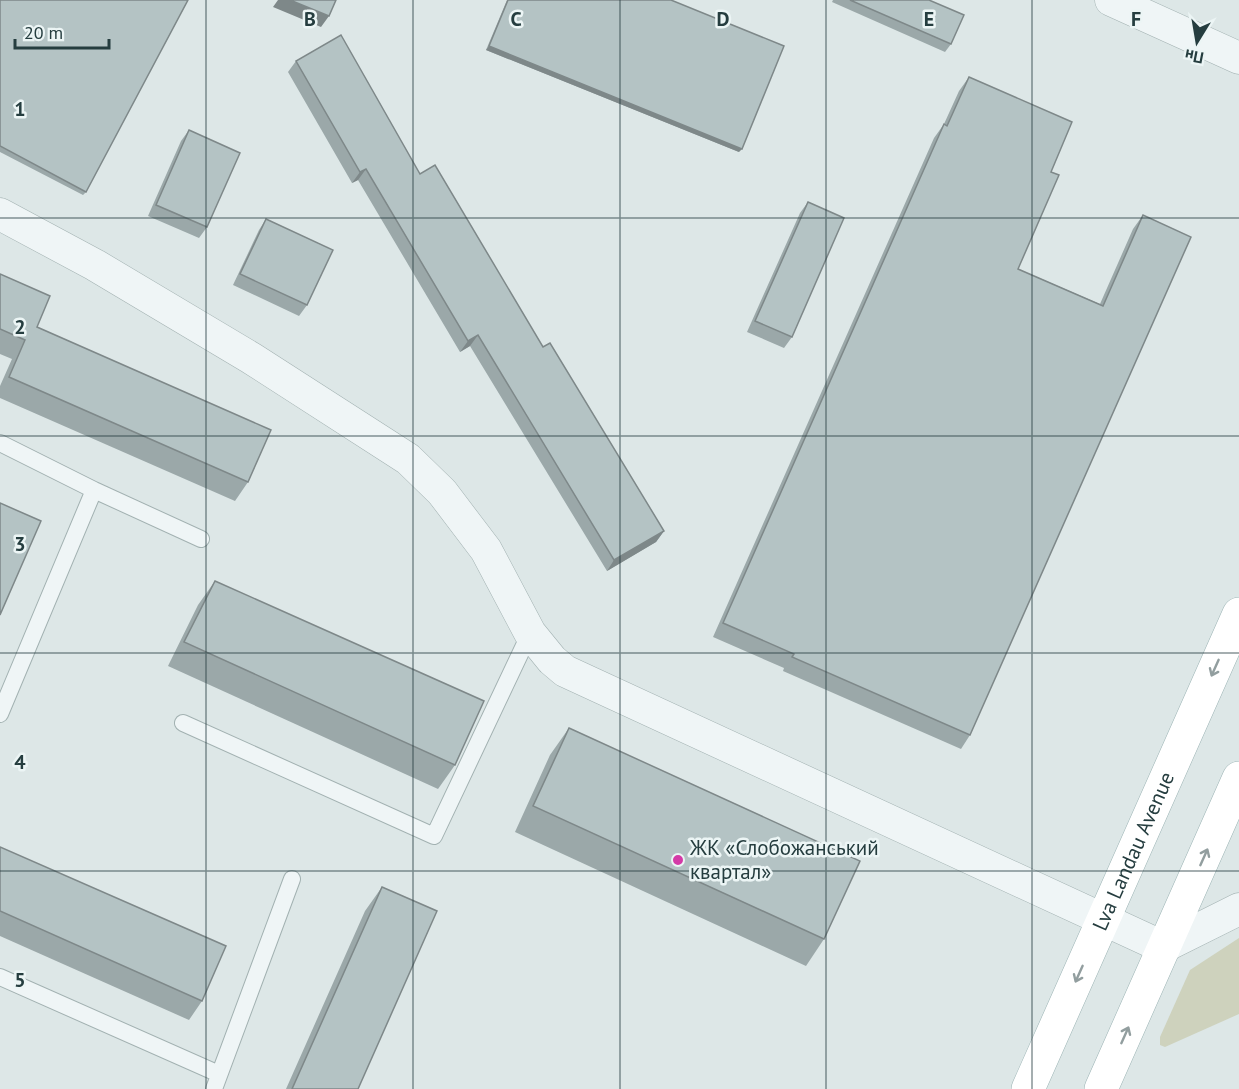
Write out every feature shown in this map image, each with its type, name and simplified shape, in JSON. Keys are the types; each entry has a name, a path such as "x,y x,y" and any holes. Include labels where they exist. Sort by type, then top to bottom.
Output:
{"main road":[{"name":"Lva Landau Avenue","path":"1028,1089 1239,614"},
{"path":"1101,1089 1239,778"}],"street":[{"path":"1111,0 1239,58"},
{"path":"0,214 241,352 408,459 442,492 486,550 530,633 552,660 565,671 1102,921 1163,947 1239,909"}],"lane":[{"path":"0,443 94,490 201,539"},
{"path":"0,714 94,490"},
{"path":"183,723 434,837 530,633"},
{"path":"0,977 216,1081 292,879"}],"green space":[{"path":"1239,938 1239,1014 1165,1047 1160,1045 1160,1037 1190,970"}],"building":[{"path":"0,0 188,0 86,192 0,146"},
{"path":"290,0 336,0 329,16"},
{"path":"508,0 671,0 784,46 742,149 489,46"},
{"path":"850,0 929,0 964,15 951,44"},
{"path":"341,35 420,174 435,165 543,347 550,343 664,531 614,560 478,335 468,341 366,169 360,172 296,61"},
{"path":"969,77 1072,122 1051,172 1059,175 1018,269 1103,306 1143,215 1191,237 970,735 792,657 794,654 723,623 944,124 947,126"},
{"path":"189,130 240,153 207,227 156,205"},
{"path":"808,202 844,218 792,337 755,321"},
{"path":"266,219 333,250 307,305 240,274"},
{"path":"0,274 50,296 37,327 271,430 248,482 9,377 25,340 0,329"},
{"path":"0,503 41,521 0,615"},
{"path":"215,581 484,701 455,765 184,642"},
{"name":"ЖК «Слобожанський квартал»","path":"569,728 860,861 824,939 533,806"},
{"path":"0,847 226,946 202,1001 0,911"},
{"path":"382,887 437,911 358,1089 292,1089"}],"place":[{"name":"ЖК «Слобожанський квартал»","path":"678,860"}]}
